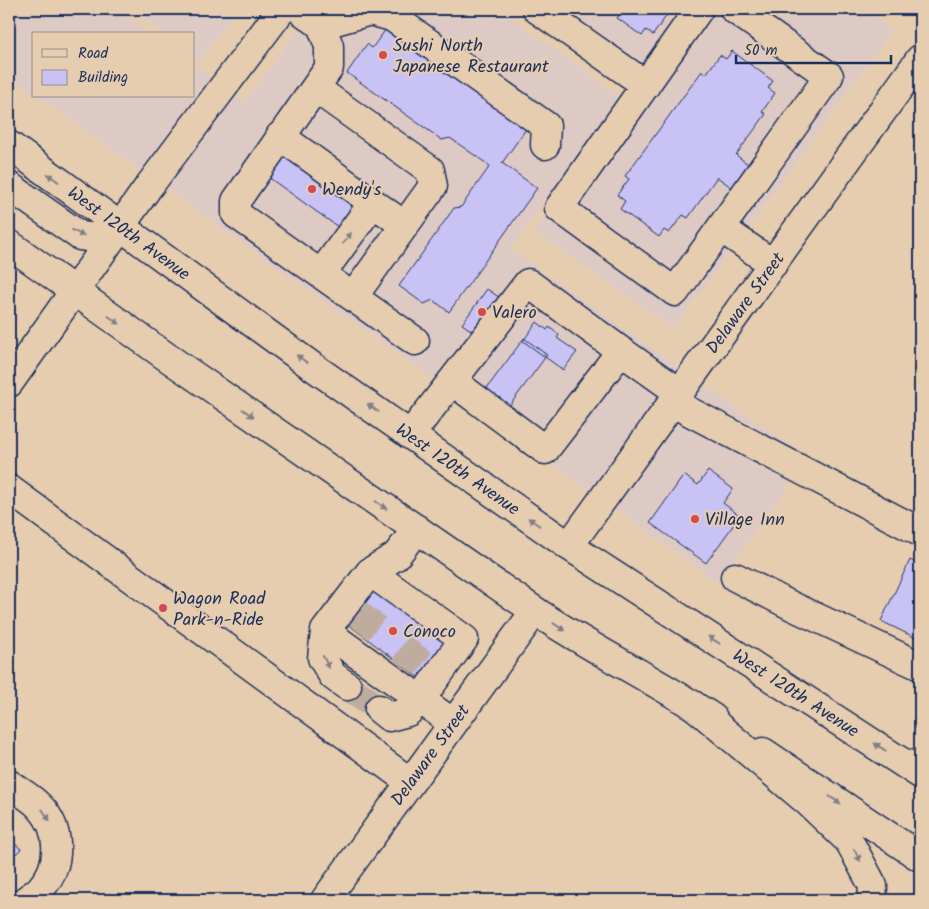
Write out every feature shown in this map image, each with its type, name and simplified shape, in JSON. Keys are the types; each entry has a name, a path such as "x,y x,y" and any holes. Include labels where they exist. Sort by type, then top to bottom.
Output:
{"main road":[{"path":"9,383 149,186 282,9"},
{"path":"299,9 321,25 330,46 329,68 236,201 236,214 415,341"},
{"path":"538,9 646,84"},
{"path":"699,9 560,208 675,292 829,76 734,9"},
{"path":"321,25 370,11 392,17 546,126 545,145"},
{"name":"Delaware Street","path":"569,546 920,59"},
{"path":"315,88 430,170 432,186 353,297"},
{"path":"280,136 404,225"},
{"name":"West 120th Avenue","path":"9,146 120,228 569,546 915,768"},
{"path":"9,186 80,236 97,238 120,228"},
{"path":"321,274 373,203"},
{"path":"721,228 773,264"},
{"path":"9,244 74,292 535,611 571,635 693,705 920,856"},
{"path":"410,435 528,284 621,351 676,398 920,532"},
{"path":"452,381 545,450 621,351"},
{"path":"9,489 410,782"},
{"path":"347,686 333,676 322,658 342,636 381,585 396,556 416,529"},
{"path":"735,576 792,606 920,666"},
{"path":"379,709 389,717 408,712 420,700 464,639 434,626 381,585"},
{"name":"Delaware Street","path":"325,900 535,611"},
{"path":"342,636 399,674 420,700 452,723"},
{"path":"693,705 809,803 849,841 874,886 872,900"},
{"path":"9,784 39,806 54,830 56,859 51,873 41,888 26,900"}],"shaded area":[{"path":"9,9 117,9 148,32 32,32 32,93 9,76"},
{"path":"129,9 237,9 200,61 195,57 195,32 160,32"},
{"path":"313,9 499,9 621,96 511,249 809,458 718,583 40,98 195,98 195,66 244,102"},
{"path":"548,9 865,9 893,30 674,329 534,232 643,75"}],"building":[{"path":"612,9 671,9 653,35 646,30 642,36 617,18 620,14"},
{"path":"386,29 526,129 502,163 537,188 449,312 433,300 424,304 399,286 454,208 461,207 490,166 450,138 442,140 347,73 367,44 372,48"},
{"path":"732,51 773,81 768,88 775,93 762,112 766,114 736,155 757,171 741,194 717,177 688,218 683,215 669,233 664,230 659,237 620,209 625,201 617,195 629,179 625,176 702,71 706,74 720,55 726,59"},
{"name":"Wendy's","path":"287,151 357,202 338,227 268,177"},
{"name":"Valero","path":"487,289 503,300 478,335 462,324"},
{"name":"Valero","path":"537,322 547,330 549,327 559,335 557,338 577,352 563,370 523,341"},
{"name":"Valero","path":"524,338 547,355 507,409 484,392"},
{"name":"Village Inn","path":"708,471 733,489 723,503 740,516 706,563 650,523 684,475 698,485"},
{"path":"910,560 920,565 920,640 881,621"},
{"name":"Conoco","path":"367,584 447,643 420,679 341,619"},
{"path":"351,679 383,703 374,716 342,692"},
{"path":"14,843 21,849 16,854 10,847"}],"tunnel":[{"path":"357,631 384,596"},
{"path":"404,667 430,631"},
{"path":"347,686 379,709"}],"place":[{"name":"Sushi North Japanese Restaurant","path":"383,55"},
{"name":"Wendy's","path":"312,189"},
{"name":"Valero","path":"482,312"},
{"name":"Village Inn","path":"695,519"},
{"name":"Wagon Road Park-n-Ride","path":"163,608"},
{"name":"Conoco","path":"393,631"}]}
